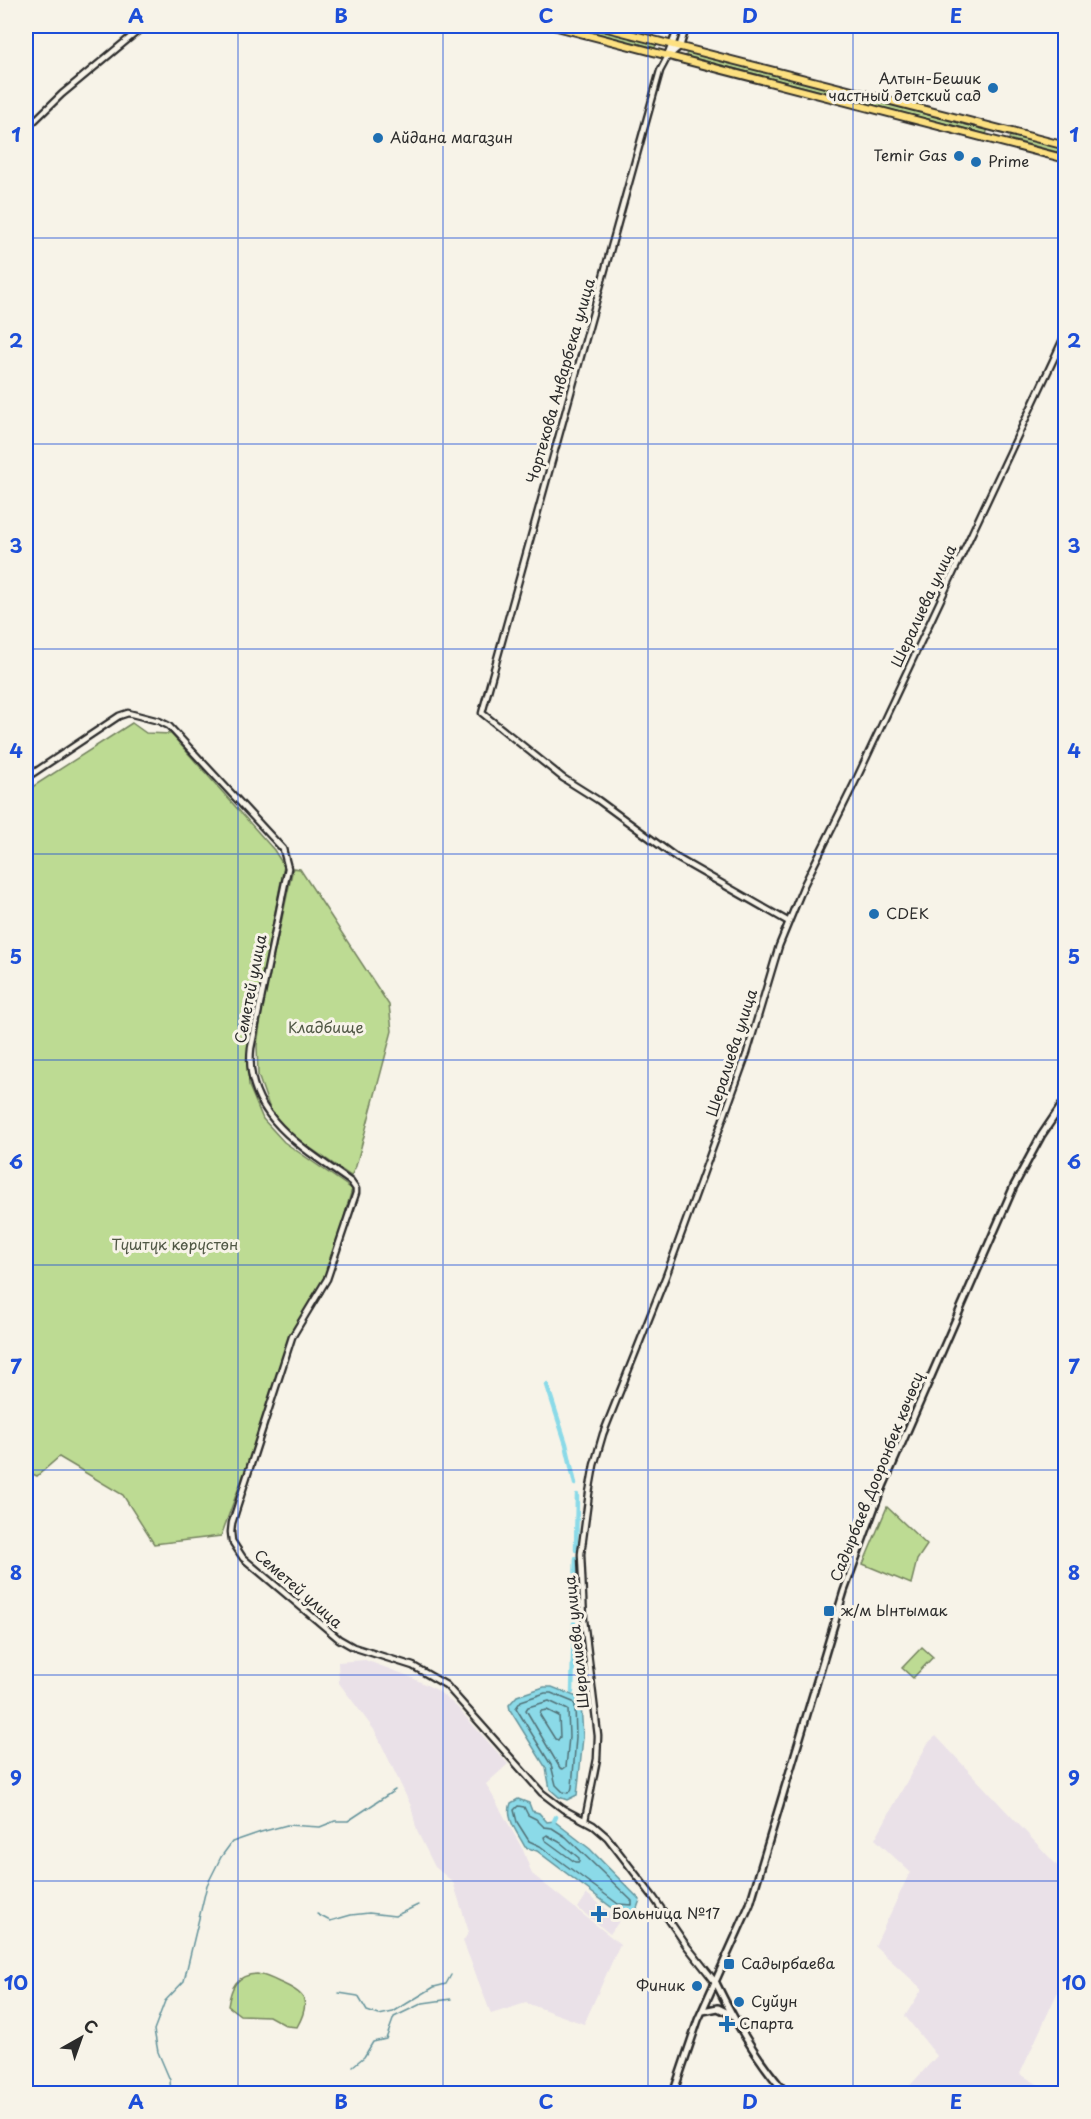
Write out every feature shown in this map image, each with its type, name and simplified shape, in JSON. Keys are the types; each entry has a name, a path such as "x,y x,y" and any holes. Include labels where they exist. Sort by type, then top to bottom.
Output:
{"main road":[{"path":"553,26 1065,159"},
{"path":"599,26 1065,146"},
{"path":"676,45 679,26"},
{"path":"668,56 686,26"},
{"path":"997,141 1004,130"},
{"name":"Садырбаев Дооронбек көчөсү","path":"673,2094 702,2011 750,1904 844,1591 878,1498 1014,1186 1041,1136 1065,1100"},
{"path":"716,1983 734,2017 769,2072 788,2094"},
{"path":"702,2011 718,2008 734,2017"}],"street":[{"path":"26,129 62,94 144,26"},
{"name":"Чортекова Анварбека улица","path":"668,56 660,71 482,713 563,778 598,800 676,858 789,922"},
{"name":"Шералиева улица","path":"585,1820 597,1759 598,1736 584,1620 581,1562 589,1493 603,1434 666,1276 747,1053 779,946 804,885 855,782 1065,333"},
{"name":"Семетей улица","path":"26,778 119,716 128,713 159,721 170,726 285,853 288,868 250,1057 251,1072 263,1104 275,1123 292,1139 351,1182 356,1188 356,1193 327,1279 292,1337 234,1516 231,1536 235,1547 243,1558 339,1639 353,1647 413,1666 437,1679 456,1695 528,1780 557,1805 585,1820 607,1837 716,1983"}],"shaded area":[{"path":"365,1660 406,1675 437,1690 456,1706 508,1764 486,1784 523,1850 532,1874 620,1944 584,2024 526,2003 491,2014 463,1941 469,1932 453,1882 435,1867 417,1831 411,1806 375,1731 339,1683 338,1662"},
{"path":"936,1736 1065,1874 1065,1976 1020,2074 1053,2093 903,2093 937,2056 905,2016 922,1989 875,1946 910,1872 875,1839 928,1743"},
{"name":"Больница №17","path":"587,1894 620,1920 610,1934 578,1908"}],"green space":[{"path":"569,26 583,26 656,44 655,48"},
{"path":"687,51 845,92 844,97 686,56"},
{"path":"848,92 988,129 986,134 846,98"},
{"path":"1010,135 1065,149 1065,154 1009,139"},
{"name":"Түштүк көрүстөн","path":"132,723 146,733 171,734 274,850 284,866 248,1051 249,1086 263,1119 284,1142 352,1189 323,1293 289,1343 221,1536 154,1544 123,1495 59,1457 37,1476 26,1471 26,791"},
{"name":"Кладбище","path":"293,868 300,869 389,1005 392,1031 356,1166 351,1176 287,1132 271,1112 258,1075 257,1045 263,1005"},
{"path":"887,1507 927,1545 917,1560 911,1584 863,1564"},
{"path":"922,1647 933,1657 913,1678 902,1668"},
{"path":"257,1974 273,1979 300,1994 305,2004 297,2027 287,2026 269,2016 240,2015 228,2006 236,1983 244,1977"}],"water":[{"path":"544,1687 552,1687 577,1697 581,1703 583,1737 577,1795 567,1800 559,1797 550,1789 546,1768 510,1710 509,1705 517,1696"},
{"path":"518,1799 529,1803 532,1811 539,1813 547,1822 554,1821 590,1849 640,1900 636,1911 622,1910 619,1913 537,1851 525,1847 513,1826 510,1815 511,1803"}],"waterway":[{"path":"547,1385 566,1444 575,1484"},
{"path":"576,1550 577,1495"},
{"path":"574,1613 576,1558"},
{"path":"572,1692 574,1623"},
{"path":"171,2094 170,2080 158,2052 154,2030 165,2001 184,1981 207,1885 221,1857 232,1842 287,1825 320,1827 335,1821 348,1821 395,1790"},
{"path":"554,1821 556,1817"},
{"path":"317,1914 330,1921 369,1913 395,1916 418,1905"},
{"path":"339,1993 358,1996 367,2011 379,2015 393,2012 434,1987 446,1984 451,1975"},
{"path":"353,2066 364,2057 373,2042 386,2039 394,2017 423,2003 451,1999"}],"place":[{"name":"Алтын-Бешик частный детский сад","path":"993,88"},
{"name":"Айдана магазин","path":"378,138"},
{"name":"Temir Gas","path":"959,156"},
{"name":"Prime","path":"976,162"},
{"name":"CDEK","path":"874,914"},
{"name":"ж/м Ынтымак","path":"829,1611"},
{"name":"Больница №17","path":"599,1914"},
{"name":"Садырбаева","path":"729,1964"},
{"name":"Финик","path":"697,1986"},
{"name":"Суйун","path":"739,2002"},
{"name":"Спарта","path":"727,2024"}]}
